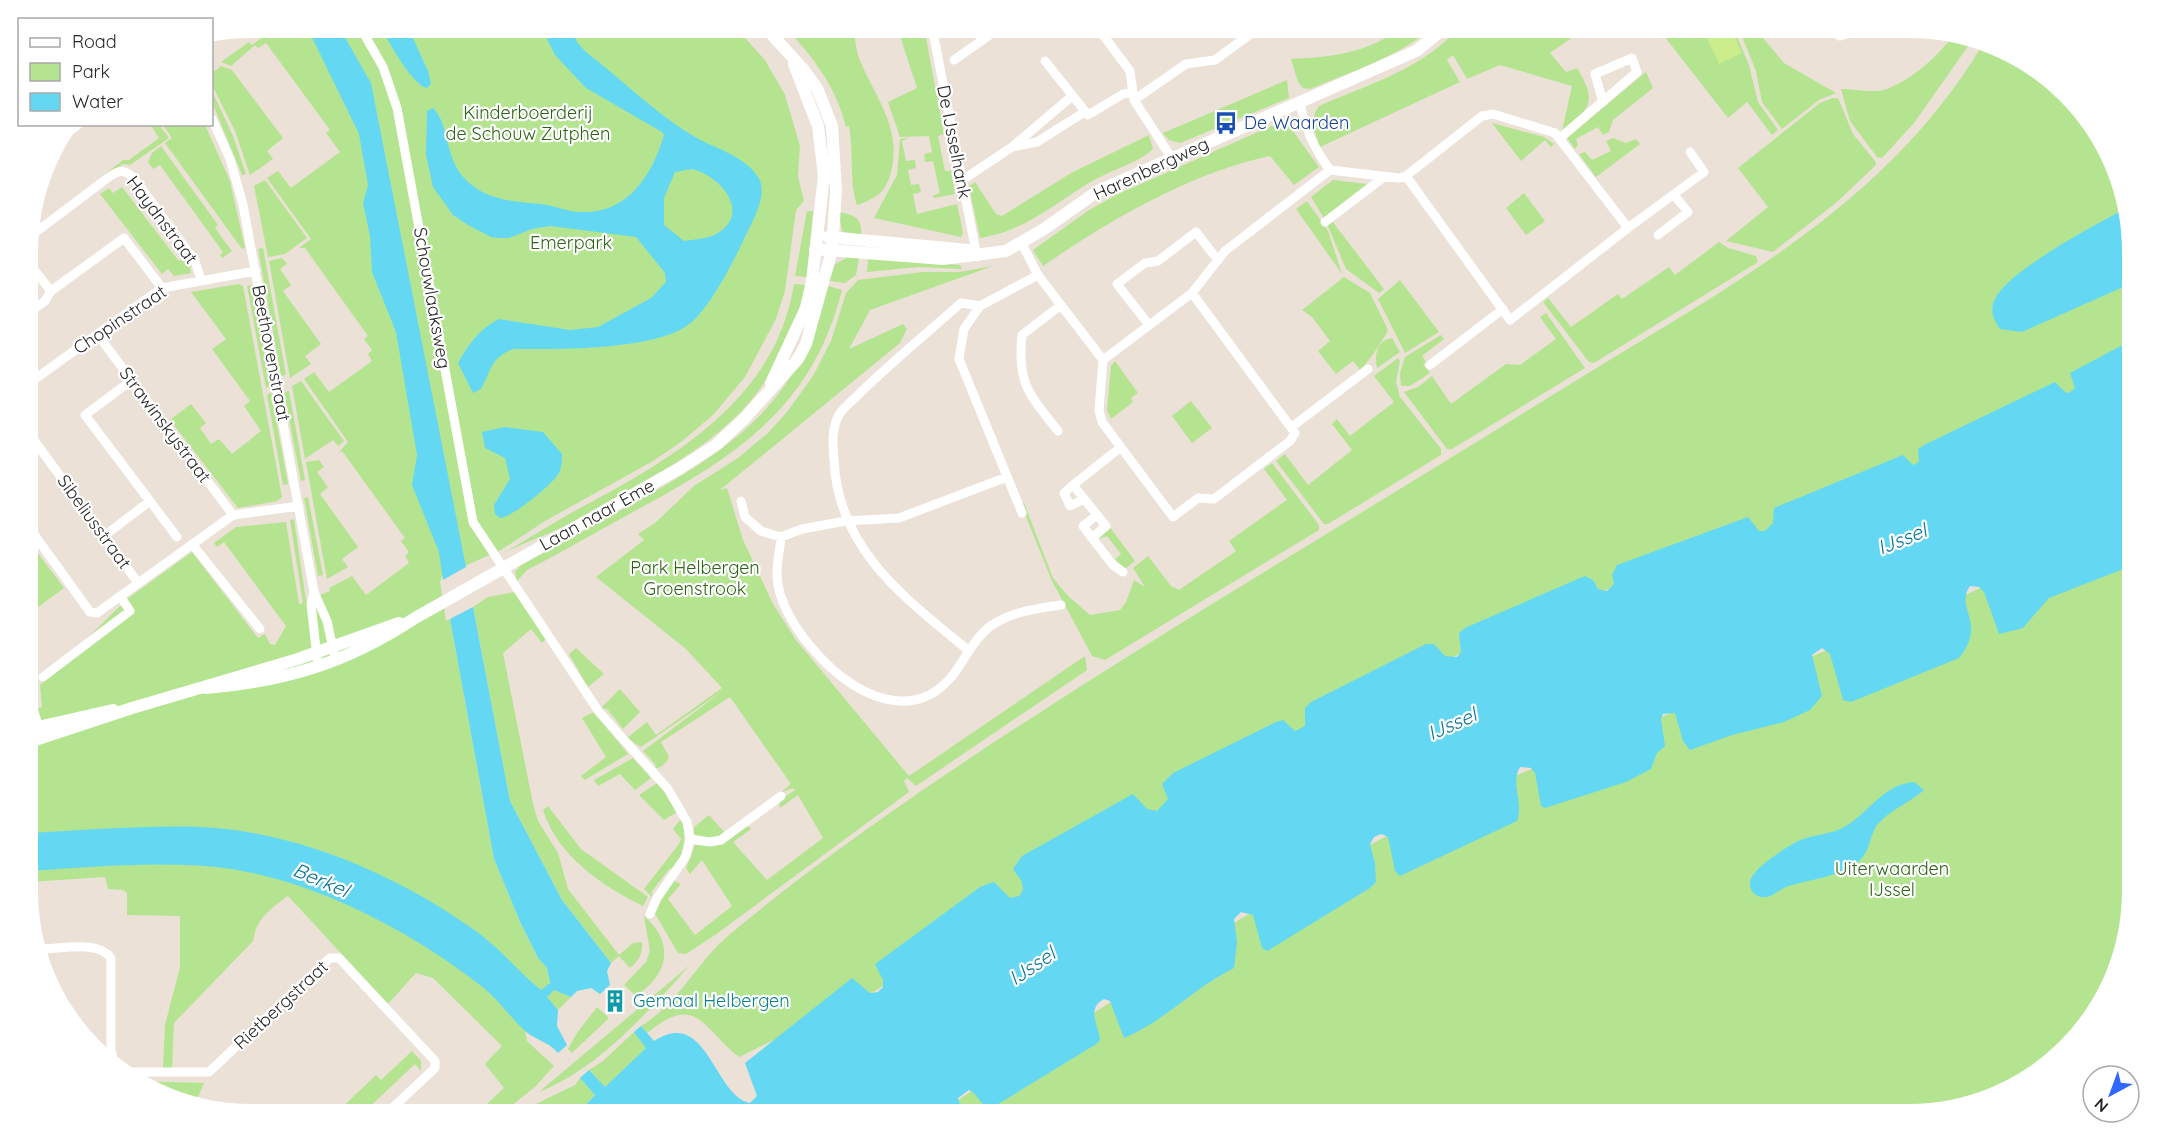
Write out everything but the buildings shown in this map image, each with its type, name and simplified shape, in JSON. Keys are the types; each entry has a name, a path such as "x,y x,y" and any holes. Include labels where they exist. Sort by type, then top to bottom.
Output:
{"street":[{"name":"Schouwlaaksweg","path":"366,38 383,67 397,108 472,522 599,712 675,798 687,822 690,839"},
{"name":"Laan naar Eme","path":"206,688 251,684 318,666 336,661 382,640 502,567 682,467 716,445 798,359 806,344 833,244 837,191 832,126 817,88 775,38"},
{"name":"De IJsselhank","path":"934,38 977,253"},
{"path":"954,60 982,38"},
{"path":"1105,38 1130,71 1133,97 1171,157"},
{"path":"1045,61 1071,97 1088,115 1123,94 1133,97 1186,64 1215,60 1242,38"},
{"name":"Harenbergweg","path":"816,242 977,253 1021,242 1098,191 1416,51 1432,38"},
{"name":"Laan naar Eme","path":"765,394 806,308 812,281 824,176 818,126 790,54"},
{"path":"1560,138 1603,102 1637,72 1632,58 1595,74 1603,102"},
{"path":"961,181 1012,147 1071,97"},
{"path":"1300,103 1314,149 1330,170 1384,177 1406,176 1485,114 1548,129 1560,138 1628,228"},
{"path":"1012,147 1037,142 1083,112"},
{"name":"Beethovenstraat","path":"213,121 230,159 237,184 256,271 314,592 327,621 336,661"},
{"path":"1406,176 1510,320 1704,172 1690,152"},
{"path":"1103,360 1192,293 1217,259 1330,170"},
{"name":"Haydnstraat","path":"39,229 117,171 125,171 133,177 195,261 201,280"},
{"path":"1325,222 1384,177"},
{"path":"1658,235 1688,212 1674,195"},
{"path":"1149,325 1117,284 1145,263 1158,261 1196,232 1217,259"},
{"path":"38,306 45,301 51,291 124,238 162,288"},
{"path":"1021,242 1038,276 1103,360 1100,418 1173,517 1198,498 1214,499 1290,441 1295,433 1293,426 1192,293"},
{"name":"Chopinstraat","path":"38,377 162,288 256,271"},
{"path":"38,275 51,291"},
{"path":"1022,513 959,359 964,330 980,306 1038,276"},
{"path":"969,651 918,608 870,561 846,521 835,480 832,437 839,414 878,376 961,303 980,306"},
{"path":"1058,431 1029,393 1019,363 1022,335 1061,305"},
{"path":"1430,365 1503,309"},
{"name":"Strawinskystraat","path":"97,334 233,515"},
{"path":"1293,426 1368,369"},
{"path":"132,380 85,415 177,537"},
{"name":"Sibeliusstraat","path":"38,445 138,583"},
{"path":"1084,499 1070,506 1064,493 1121,447"},
{"path":"741,501 745,517 761,531 781,537 802,529 846,521 899,518 1007,477"},
{"path":"1073,485 1106,526 1092,538"},
{"path":"104,536 150,501"},
{"path":"38,540 90,612 97,613 233,515 299,506"},
{"path":"1097,515 1083,526 1113,565 1123,572"},
{"path":"781,537 777,575 784,603 808,644 847,683 865,693 889,701 926,696 951,677 990,627 1015,612 1061,605"},
{"path":"192,544 260,629"},
{"name":"Beethovenstraat","path":"314,592 311,604 318,666"},
{"path":"43,677 130,611 120,596"},
{"name":"Laan naar Eme","path":"38,730 99,711 132,708 206,688 415,618"},
{"path":"650,914 657,898 686,856 690,839 716,842 721,840 781,796"},
{"path":"46,949 97,948 106,951 111,958 112,1053"},
{"name":"Rietbergstraat","path":"137,1072 208,1072 330,958 339,958 435,1061 435,1068 397,1104"}],"green space":[{"name":"Emerpark","path":"261,38 745,38 765,60 785,95 800,146 798,176 804,201 796,210 785,291 776,319 745,377 713,415 681,442 653,461 545,521 501,550 442,576 440,582 446,621 450,619 494,859 521,924 538,958 547,968 550,984 554,990 571,997 558,1010 553,1004 525,1030 527,1041 554,1066 535,1087 514,1104 487,1104 504,1088 485,1064 502,1046 433,978 416,973 388,1004 288,896 265,915 257,926 253,941 174,1023 172,1069 163,1068 165,1025 180,967 180,916 127,915 127,893 123,890 108,889 105,877 38,881 38,709 42,707 40,685 127,599 192,552 258,638 265,634 270,644 275,645 286,626 224,542 217,547 214,543 236,527 286,522 299,604 303,603 290,520 294,519 306,601 330,591 329,588 352,576 366,595 409,563 405,556 409,552 401,541 405,538 342,451 338,453 348,442 304,379 314,372 329,392 372,361 368,354 372,350 364,339 368,336 305,248 299,248 311,239 267,178 278,171 291,188 340,152 326,133 330,130 266,43 258,48 255,45 231,66 221,62 249,42 252,45"},
{"path":"795,38 855,38 859,59 891,128 894,156 889,179 880,193 857,205 853,187 849,126 846,127 830,85"},
{"path":"901,38 926,38 944,134 938,136 945,171 951,171 955,194 935,198 932,196 940,193 933,161 925,162 924,154 932,152 929,136 900,137 888,102 917,88"},
{"path":"1386,38 1420,38 1390,55 1310,89 1303,88 1298,82 1291,59 1336,55"},
{"path":"1448,38 1572,38 1550,53 1566,72 1577,68 1587,89 1588,104 1579,117 1562,131 1572,86 1500,65 1467,79 1453,55 1447,60 1460,82 1320,147 1314,121 1319,106 1394,74 1430,54"},
{"path":"1666,38 1738,38 1749,65 1758,102 1778,130 1772,135 1747,102 1728,118"},
{"path":"1707,38 1735,38 1742,53 1719,64"},
{"path":"1742,38 1763,38 1784,63 1836,93 1819,100 1782,129 1762,102 1756,71"},
{"path":"1948,42 1968,46 1914,123 1882,158 1877,157 1850,121 1841,89 1884,90 1903,81 1938,53"},
{"path":"1979,50 2027,73 2069,110 2086,132 2110,182 2120,223 2122,358 2069,394 1917,465 1765,532 1608,589 1455,656 1299,730 1158,810 875,991 739,1057 707,1026 688,1015 677,1015 647,1033 641,1026 677,995 729,935 835,852 945,775 1151,642 1706,301 1796,240 1839,208 1879,172 1917,134 1952,91"},
{"path":"221,66 232,70 283,138 267,151 273,159 250,175 235,131 213,87 213,72"},
{"path":"1646,72 1653,88 1613,120 1609,132 1603,135 1598,127 1576,139 1578,145 1575,149 1567,138"},
{"path":"1287,80 1289,98 1180,143 1169,140 1163,133"},
{"path":"213,93 233,136 246,174 242,175 213,104"},
{"path":"1838,98 1853,134 1876,165 1837,202 1773,252 1726,241 1768,207 1738,168 1820,103"},
{"path":"1285,120 1319,167 1294,185 1270,156 1210,174 1152,200 1123,215 1043,266 1033,250 1089,210 1116,195"},
{"path":"1492,123 1544,137 1554,144 1551,147 1545,140 1521,161"},
{"path":"160,126 169,138 130,165 123,164 99,179 123,160 129,160 159,138 152,127"},
{"path":"164,126 205,126 230,181 245,248 242,249 165,143 172,138"},
{"path":"1149,135 1153,149 1140,158 1096,179 1028,222 998,234 980,238 969,186 975,182 996,214 1002,216 1071,173"},
{"path":"910,137 902,141 906,161 915,160 916,168 908,170 911,185 919,184 921,192 913,194 917,214 957,204 963,233 961,237 874,218 897,175 900,139"},
{"path":"1613,138 1626,143 1636,139 1640,144 1596,177 1579,154 1585,152 1592,160 1611,151 1606,141"},
{"path":"161,146 218,225 215,228 232,251 222,258 220,255 223,252 160,165 153,169 148,162 152,153"},
{"path":"265,180 307,238 285,254 268,257 254,186"},
{"path":"1333,180 1367,184 1324,218 1311,197"},
{"path":"122,187 178,260 189,262 191,273 174,276 168,269 162,274 100,194 109,188 113,193"},
{"path":"1524,193 1545,221 1526,235 1506,208"},
{"path":"1307,201 1328,231 1342,274 1296,209"},
{"path":"807,211 813,211 807,277 795,276"},
{"path":"839,212 858,219 861,238 842,231"},
{"path":"1332,221 1384,289 1379,293 1346,269 1327,224"},
{"path":"1719,242 1728,248 1756,256 1758,262 1594,363 1589,362 1543,302 1548,298 1571,327 1618,294 1622,299 1669,267 1675,275"},
{"path":"263,248 286,375 281,376 258,249"},
{"path":"848,257 859,258 856,275 845,283 829,281 835,264"},
{"path":"282,258 287,264 280,269 291,285 283,291 321,344 305,356 311,364 290,378 269,261"},
{"path":"868,258 960,265 962,269 918,267 867,272"},
{"name":"Park Helbergen Groenstrook","path":"993,266 870,310 849,349 903,324 907,329 900,343 720,490 727,488 743,540 773,604 796,640 909,776 1085,656 1087,670 916,786 907,778 904,781 909,792 715,935 686,954 678,953 654,912 656,905 674,881 681,884 668,899 695,935 732,906 702,860 690,874 686,868 695,845 716,845 748,826 751,829 733,842 767,880 823,838 798,795 780,808 779,801 795,790 793,788 780,793 791,784 730,697 661,742 669,757 662,766 656,768 643,751 724,690 641,747 627,738 647,722 656,735 722,688 686,649 596,577 644,540 638,534 655,523 694,486 738,458 768,433 787,412 813,376 831,341 846,293 858,280 923,272 960,272"},
{"path":"1344,277 1370,293 1388,330 1360,370 1353,361 1336,374 1318,351 1330,341 1312,317 1302,310"},
{"path":"1400,280 1439,332 1405,353 1378,299"},
{"path":"239,284 243,286 282,497 277,501 238,508 170,420 191,404 206,423 200,428 211,444 219,439 232,454 261,431 244,406 250,401 212,349 226,339 191,292"},
{"path":"794,284 806,285 794,324 780,357 763,385 744,409 695,450 665,469 563,527 504,553 661,461 722,415 747,388 768,357 784,323"},
{"path":"252,285 270,386 266,388 247,286"},
{"path":"828,286 842,290 829,332 811,368 789,399 764,426 703,472 527,570 517,581 515,572 520,566 671,482 732,440 758,417 781,391 800,361 816,326"},
{"path":"1546,313 1585,368 1452,449 1447,449 1404,392 1418,387 1432,376 1451,404 1506,364 1520,365 1556,339 1540,317"},
{"path":"1441,335 1444,339 1422,356 1426,362 1423,365 1430,373 1410,386 1401,386 1400,373 1405,357"},
{"path":"1392,338 1400,352 1377,368 1376,358 1380,345"},
{"path":"1398,358 1400,361 1396,382 1400,397 1441,449 1441,455 1328,524 1324,524 1276,461 1285,454 1308,485 1352,450 1332,424 1337,419 1350,436 1394,402 1374,376"},
{"path":"1115,361 1138,393 1131,398 1133,402 1111,419 1107,410 1111,366"},
{"path":"301,381 344,441 338,446 333,440 305,459 292,386"},
{"path":"289,391 305,480 301,481 284,392"},
{"path":"271,392 288,484 283,485 267,395"},
{"path":"1191,401 1212,428 1192,443 1172,416"},
{"path":"319,460 324,467 317,472 328,487 320,494 358,547 342,559 348,567 327,579 306,462"},
{"path":"1272,463 1319,525 1319,530 1105,660 1092,656 1052,581 1021,504 1024,503 1053,578 1068,596 1090,615 1120,610 1126,602 1134,580 1145,587 1133,568 1148,556 1171,586 1179,590 1236,551 1229,541 1287,500 1264,469"},
{"path":"308,497 323,575 318,576 304,498"},
{"name":"Uiterwaarden IJssel","path":"2122,517 2122,891 2120,919 2110,960 2086,1010 2049,1052 2015,1076 1977,1093 1922,1104 954,1104 1242,918 1377,841 1522,773 1972,592"},
{"path":"1109,526 1135,561 1125,569 1115,559 1121,554 1107,536 1099,539"},
{"path":"38,553 64,588 38,607"},
{"path":"515,592 546,639 542,643 531,629 503,653 538,821 558,853 568,889 619,955 633,943 642,942 640,956 630,968 619,956 611,963 562,900 510,801 473,607 488,597"},
{"path":"576,648 604,674 588,687 569,654"},
{"path":"620,689 640,712 623,729 607,709 601,708"},
{"path":"594,712 628,754 585,780 581,776 606,757 582,718"},
{"path":"633,758 651,778 635,790 620,774 598,786 594,780"},
{"path":"657,783 672,800 677,812 664,820 639,795"},
{"path":"548,806 581,849 648,897 643,906 597,879 570,855 550,826 543,810"},
{"path":"709,815 725,833 719,838 698,837 694,834 694,827"},
{"path":"680,820 683,821 684,835 680,858 673,870 670,868 652,891 652,897 644,889 679,844 681,839 673,829"},
{"path":"644,916 654,926 660,937 664,947 664,958 656,978 636,996 624,985 646,962 650,951"},
{"path":"690,965 657,1002 602,1054 561,1082 539,1092"},
{"path":"597,1007 609,1018 572,1053 568,1049"},
{"path":"634,1032 647,1048 604,1088 589,1070 603,1061"},
{"path":"412,1051 421,1061 421,1071 415,1064 373,1104 346,1104 376,1075 381,1080"},
{"path":"580,1078 595,1095 587,1104 536,1104 575,1085"},
{"path":"156,1082 204,1083 198,1097"}],"water":[{"path":"312,38 345,38 371,83 466,567 443,580 439,552 412,485 417,455 396,332 372,272 370,236 363,203 368,185 359,134"},
{"path":"387,38 413,38 428,71 431,84 427,88 415,80"},
{"path":"546,38 575,38 586,52 663,115 690,134 736,157 752,169 761,184 761,200 728,270 707,305 692,322 677,331 633,343 581,348 514,349 496,360 481,389 473,393 458,363 475,338 492,323 499,319 570,330 598,327 651,298 666,282 665,273 636,237 550,226 532,229 509,238 491,237 453,215 433,187 426,155 427,111 433,108 443,124 450,153 459,172 483,192 511,201 571,211 597,211 612,207 635,190 645,178 664,135 586,88 555,55","holes":["692,169 712,178 727,194 731,203 732,213 729,222 717,234 684,241 664,225 664,198 675,172"]},
{"path":"2118,213 2122,251 2122,288 2022,332 2000,329 1994,319 1992,307 2003,288 2034,262"},
{"name":"IJssel","path":"2122,345 2122,570 2049,598 2023,628 1999,634 1984,592 1979,587 1970,586 1966,594 1966,602 1971,635 1959,658 1851,702 1843,700 1830,654 1822,648 1812,655 1822,696 1810,710 1784,722 1732,735 1690,750 1683,741 1675,713 1663,714 1661,719 1665,746 1657,753 1651,769 1626,782 1545,808 1541,806 1535,773 1531,768 1520,767 1516,780 1519,807 1517,821 1400,876 1395,871 1388,837 1381,834 1374,837 1370,844 1375,863 1376,882 1370,888 1267,951 1262,948 1253,915 1241,912 1234,919 1237,942 1234,968 1153,1023 1124,1038 1110,1001 1104,999 1094,1011 1100,1038 1098,1043 998,1104 983,1104 969,1090 958,1098 960,1104 587,1104 595,1095 580,1078 589,1070 605,1087 646,1048 634,1032 641,1026 654,1041 672,1033 686,1035 698,1043 727,1085 738,1097 750,1103 757,1096 745,1063 852,978 870,993 878,992 883,987 883,980 875,964 980,887 994,882 1010,898 1019,896 1023,890 1022,882 1013,869 1022,856 1133,794 1147,809 1157,811 1168,799 1162,784 1173,773 1276,722 1283,720 1295,731 1305,726 1305,708 1311,702 1426,644 1434,644 1445,656 1457,657 1461,652 1459,633 1465,628 1585,576 1593,580 1598,589 1607,591 1614,584 1612,575 1617,565 1748,517 1759,531 1765,531 1773,523 1774,508 1903,455 1913,465 1919,462 1918,449 1926,444 2055,382 2069,393 2075,388 2070,373"},
{"path":"505,427 543,432 562,454 562,461 559,473 549,485 523,506 500,518 495,514 494,505 510,479 505,458 485,448 482,432"},
{"name":"Berkel","path":"473,607 510,801 562,900 611,963 607,971 610,985 600,994 591,988 577,991 571,997 554,990 547,997 558,1010 557,1026 567,1045 558,1053 525,1031 492,996 452,964 389,926 321,894 251,873 193,865 122,865 38,870 38,832 116,828 202,827 276,838 349,861 418,894 480,934 541,990 550,983 547,968 538,958 521,924 494,859 450,619"},
{"path":"1914,782 1924,790 1877,825 1863,857 1851,867 1833,875 1786,887 1768,897 1760,897 1753,893 1750,885 1751,879 1777,854 1798,841 1846,826 1885,793 1903,784"}],"place":[{"name":"De Waarden","path":"1226,123"},
{"name":"Gemaal Helbergen","path":"615,1001"}],"park label":[{"name":"Kinderboerderij de Schouw Zutphen","path":"528,123"}]}
